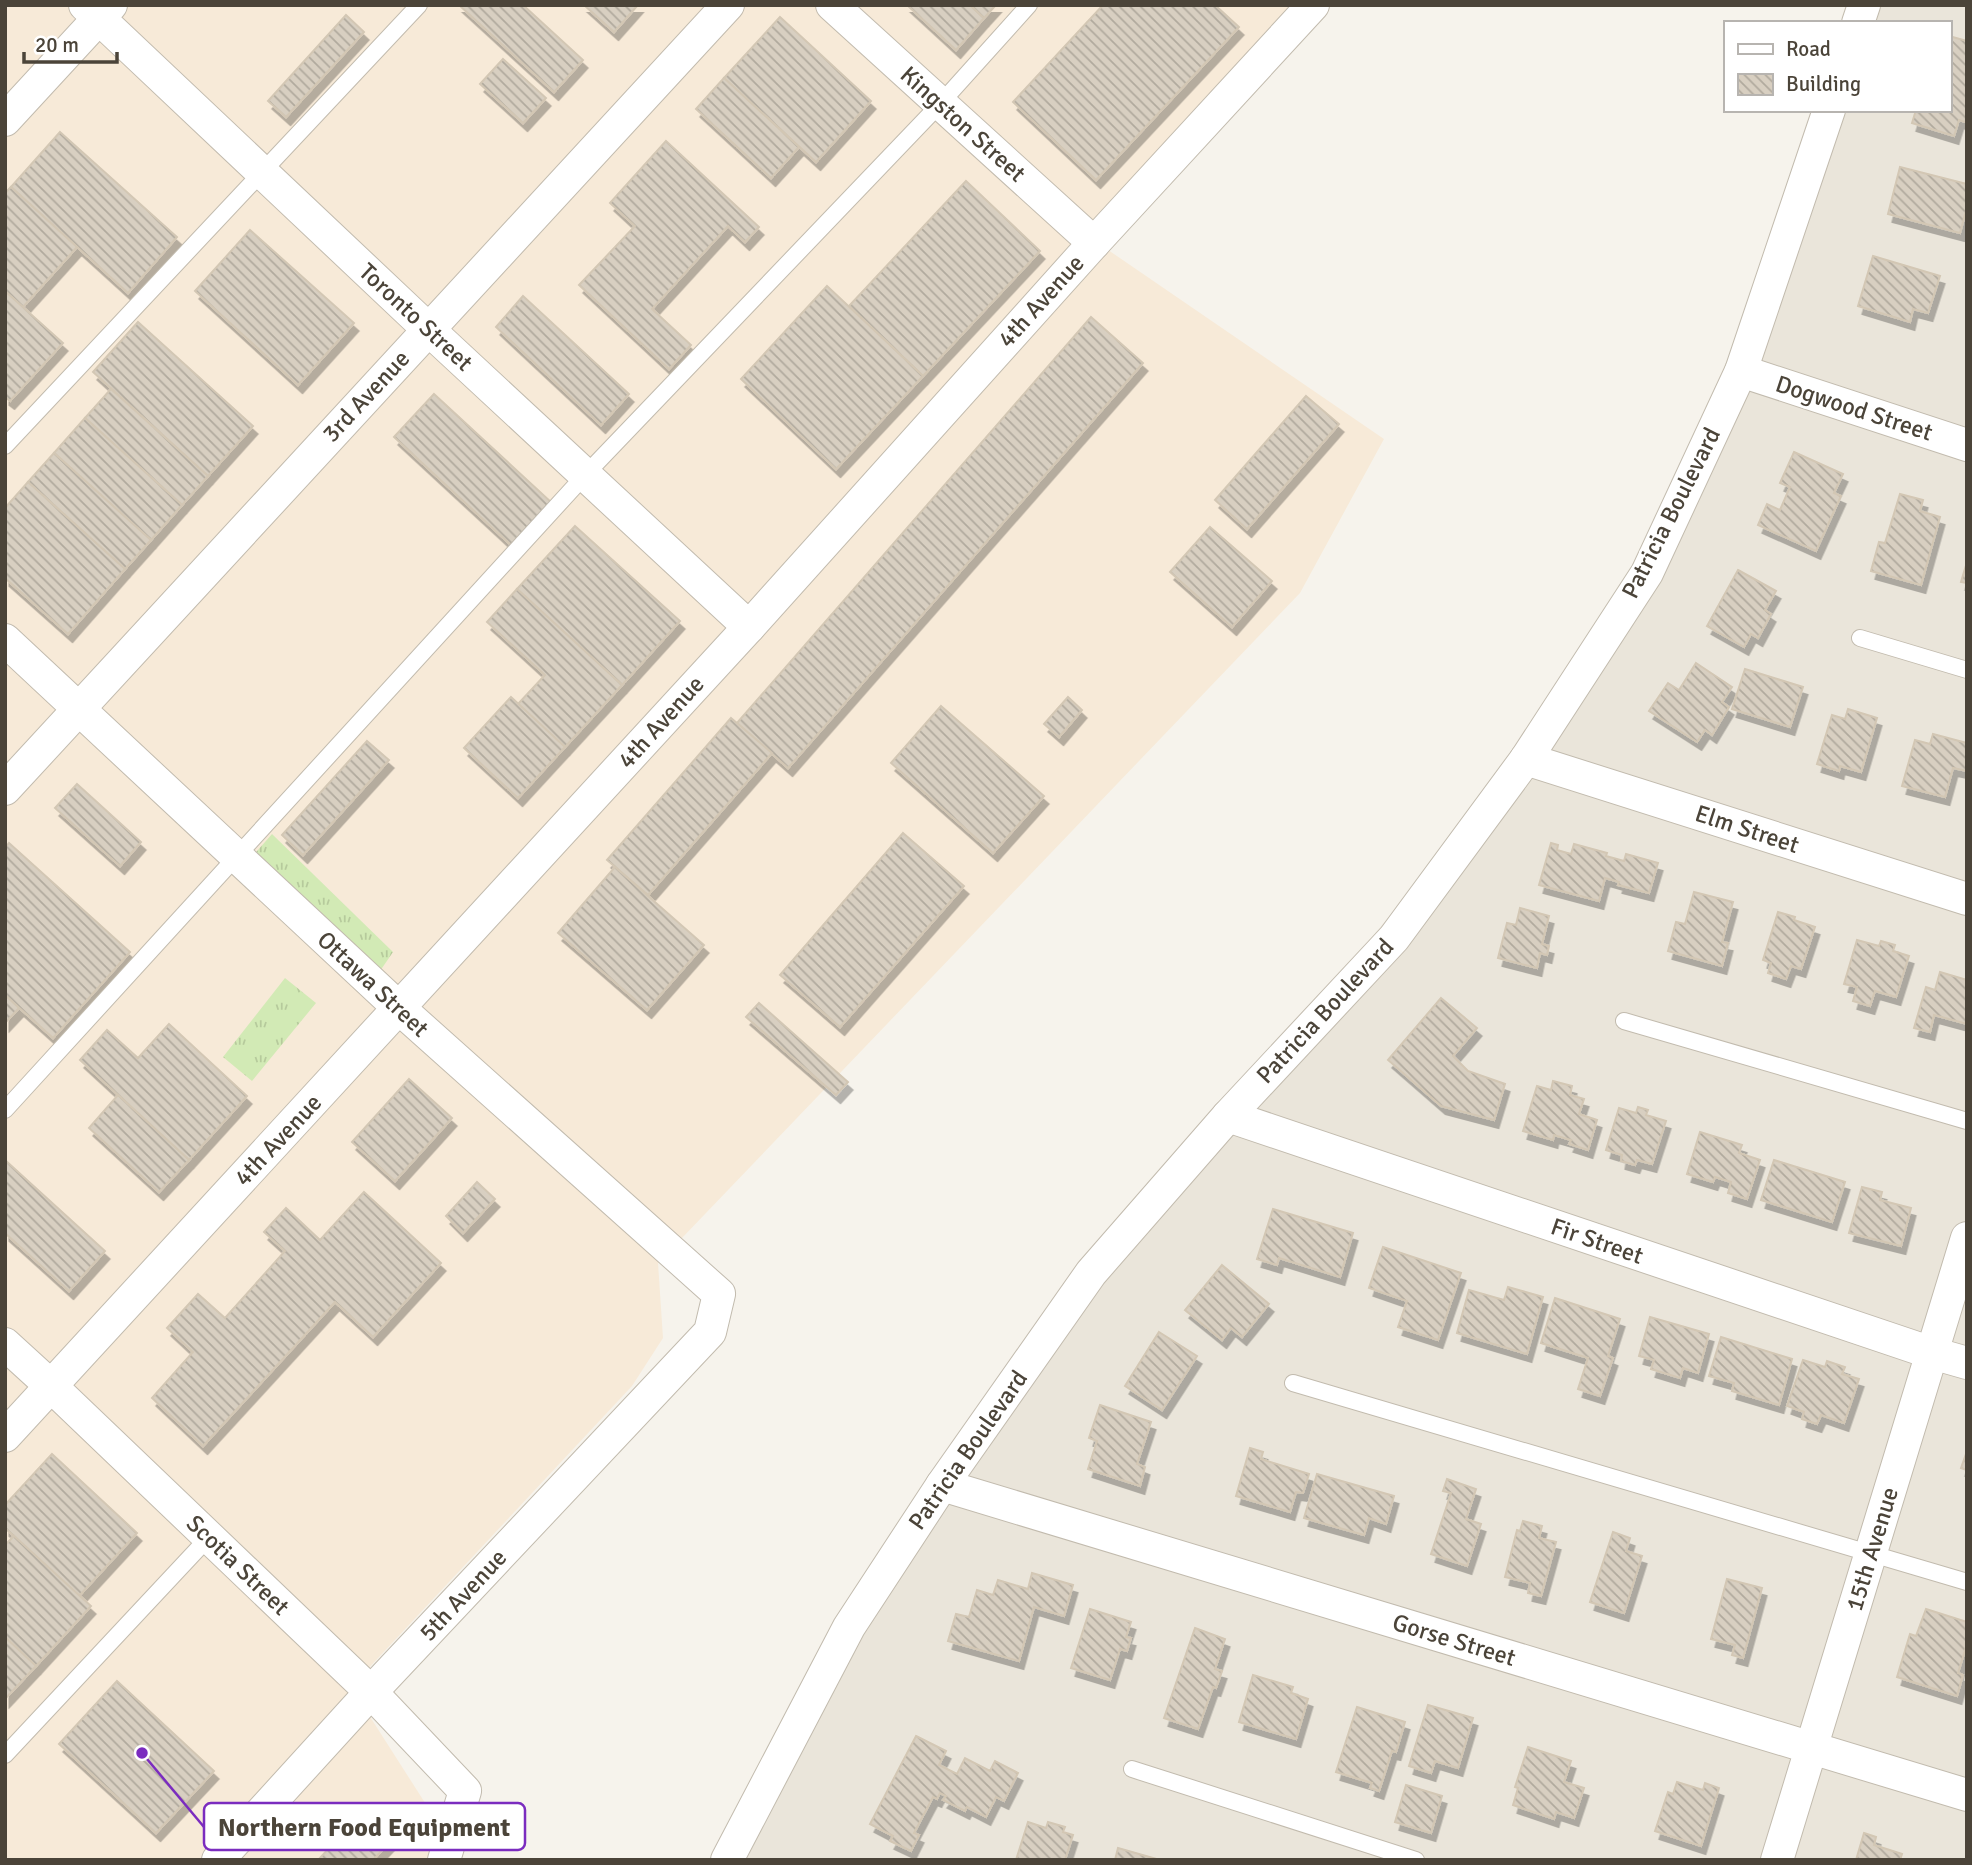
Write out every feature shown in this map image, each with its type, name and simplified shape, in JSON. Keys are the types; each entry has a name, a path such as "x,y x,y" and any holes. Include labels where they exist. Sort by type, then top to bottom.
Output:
{"street":[{"name":"3rd Avenue","path":"5,789 728,5"},
{"name":"Kingston Street","path":"832,5 1094,243"},
{"name":"4th Avenue","path":"5,1436 749,627 1094,243 1313,5"},
{"name":"Toronto Street","path":"98,10 428,329 749,627"},
{"path":"5,120 98,10"},
{"name":"Patricia Boulevard","path":"727,1860 849,1627 942,1485 1091,1273 1228,1116 1394,938 1526,759 1647,573 1741,371 1828,112"},
{"name":"Dogwood Street","path":"1741,371 1967,444"},
{"name":"Ottawa Street","path":"5,640 399,1008 719,1294 710,1332"},
{"name":"Elm Street","path":"1526,759 1967,899"},
{"name":"Fir Street","path":"1228,1116 1967,1363"},
{"name":"15th Avenue","path":"1777,1860 1967,1238"},
{"name":"5th Avenue","path":"218,1860 371,1692 710,1332"},
{"name":"Scotia Street","path":"5,1345 371,1692 465,1791 444,1860"},
{"name":"Gorse Street","path":"942,1485 1967,1796"}],"lane":[{"path":"5,446 419,5"},
{"path":"5,1110 586,474 940,104 1029,5"},
{"path":"1860,638 1967,670"},
{"path":"1624,1021 1967,1121"},
{"path":"1293,1383 1967,1582"},
{"path":"5,1755 209,1537"},
{"path":"1132,1769 1416,1860"}],"shaded area":[{"path":"5,5 1314,5 1095,241 1384,439 1300,593 658,1263 663,1338 632,1386 351,1687 443,1831 430,1860 5,1860"},
{"path":"1855,5 1967,5 1967,1860 744,1860 848,1607 1047,1328 1527,751 1737,384 1821,112 1951,112 1951,21 1850,21"}],"green space":[{"path":"272,834 393,952 378,974 250,859"},
{"path":"285,978 316,1003 252,1081 223,1057"}],"building":[{"path":"459,5 523,5 583,60 554,92"},
{"path":"584,5 638,5 614,32"},
{"path":"907,5 970,5 984,18 956,50"},
{"path":"970,5 996,5 984,18"},
{"path":"1103,5 1215,5 1239,27 1096,180 1013,102"},
{"path":"346,15 364,32 286,117 268,101"},
{"path":"780,17 871,101 816,162 724,78"},
{"path":"1951,37 1967,41 1965,122 1959,120 1954,136 1912,123 1915,112 1951,112"},
{"path":"503,59 546,98 523,123 480,84"},
{"path":"724,78 799,147 771,178 696,109"},
{"path":"60,132 177,237 128,293 11,187"},
{"path":"666,141 759,227 745,242 728,226 652,309 691,345 669,369 579,285 635,226 610,203"},
{"path":"1900,167 1967,184 1967,207 1960,233 1888,214"},
{"path":"966,181 1040,251 923,376 849,306"},
{"path":"11,187 77,247 23,307 5,291 5,193"},
{"path":"250,230 354,323 298,385 195,291"},
{"path":"1873,256 1940,276 1928,313 1913,309 1910,322 1858,306"},
{"path":"827,286 923,376 836,469 741,379"},
{"path":"5,291 63,343 10,401 5,397"},
{"path":"523,296 629,394 601,425 496,327"},
{"path":"1091,317 1143,363 788,768 737,723"},
{"path":"138,322 253,426 208,476 93,372"},
{"path":"111,389 208,476 182,505 85,418"},
{"path":"434,394 552,503 512,546 394,437"},
{"path":"1306,396 1339,424 1247,529 1215,500"},
{"path":"85,418 182,505 151,540 54,453"},
{"path":"1794,452 1843,474 1834,493 1841,496 1816,551 1758,525 1767,504 1780,510 1790,487 1780,483"},
{"path":"54,453 151,540 125,569 28,482"},
{"path":"28,482 125,569 68,634 5,578 5,508"},
{"path":"1900,494 1923,500 1920,511 1940,517 1921,585 1871,571 1879,542 1885,543"},
{"path":"575,526 680,621 622,685 517,589"},
{"path":"1210,527 1272,581 1232,627 1170,572"},
{"path":"1967,562 1967,583 1961,582"},
{"path":"1738,570 1776,591 1765,610 1771,614 1758,638 1751,634 1744,647 1707,626"},
{"path":"517,589 622,685 565,747 518,704 545,675 487,622"},
{"path":"1696,663 1732,687 1722,702 1729,707 1712,735 1705,730 1697,742 1649,711 1668,683 1679,690"},
{"path":"1745,669 1803,687 1790,727 1732,709"},
{"path":"511,697 565,747 518,798 464,748"},
{"path":"1068,697 1082,710 1059,737 1044,724"},
{"path":"941,706 1044,796 993,853 891,763"},
{"path":"1848,709 1877,718 1861,772 1840,766 1839,771 1817,764 1832,715 1845,719"},
{"path":"731,718 772,753 648,895 607,860"},
{"path":"1933,734 1967,743 1967,771 1953,768 1945,797 1902,786 1915,740 1930,744"},
{"path":"367,741 389,760 303,855 282,835"},
{"path":"77,784 141,842 120,866 55,808"},
{"path":"903,833 964,886 840,1027 780,975"},
{"path":"9,843 130,952 53,1038 5,995 5,848"},
{"path":"1551,843 1558,845 1557,850 1571,854 1574,844 1607,853 1606,856 1624,861 1626,854 1658,863 1649,893 1618,885 1619,882 1605,878 1599,901 1539,885"},
{"path":"615,867 704,945 647,1010 558,933"},
{"path":"1694,892 1733,902 1722,942 1728,943 1722,966 1668,951 1676,922 1685,924"},
{"path":"1520,908 1549,916 1542,944 1549,946 1547,955 1540,953 1537,968 1498,958 1507,923 1516,925"},
{"path":"1778,912 1815,927 1801,969 1791,966 1786,979 1768,973 1771,963 1763,960"},
{"path":"1857,940 1879,946 1881,941 1895,945 1893,951 1909,956 1896,997 1875,991 1870,1006 1853,1001 1857,987 1844,984"},
{"path":"1940,972 1967,980 1967,1024 1934,1015 1930,1032 1914,1028 1926,987 1935,990"},
{"path":"5,995 19,1008 5,1023"},
{"path":"1441,998 1477,1028 1453,1056 1468,1071 1505,1084 1494,1120 1441,1106 1388,1060"},
{"path":"759,1003 848,1082 836,1095 746,1017"},
{"path":"169,1024 247,1096 189,1160 80,1060 107,1030 138,1058"},
{"path":"409,1079 452,1118 395,1181 352,1142"},
{"path":"1553,1081 1572,1086 1570,1095 1584,1099 1579,1114 1597,1120 1588,1150 1569,1144 1571,1140 1554,1135 1553,1140 1523,1131 1537,1086 1551,1090"},
{"path":"118,1095 189,1160 159,1192 89,1128"},
{"path":"1638,1107 1648,1110 1646,1115 1666,1121 1652,1164 1637,1160 1635,1165 1621,1161 1622,1155 1606,1150 1619,1108 1636,1113"},
{"path":"1700,1132 1742,1145 1739,1153 1760,1160 1747,1199 1728,1193 1731,1182 1715,1177 1713,1182 1687,1174"},
{"path":"5,1160 105,1251 69,1291 5,1233"},
{"path":"1774,1160 1845,1182 1832,1222 1761,1200"},
{"path":"477,1182 495,1199 463,1233 446,1216"},
{"path":"1862,1187 1882,1192 1880,1200 1911,1208 1901,1246 1849,1233"},
{"path":"364,1192 441,1263 373,1337 335,1302 203,1446 152,1398 193,1352 167,1328 198,1294 225,1318 285,1251 264,1232 286,1208 320,1240"},
{"path":"1273,1209 1353,1233 1340,1277 1279,1258 1277,1265 1257,1259"},
{"path":"1383,1247 1461,1273 1438,1340 1398,1327 1407,1301 1369,1288"},
{"path":"1222,1265 1269,1304 1242,1337 1231,1328 1222,1340 1185,1310"},
{"path":"1508,1287 1543,1297 1527,1354 1457,1333 1469,1290 1504,1300"},
{"path":"1555,1298 1620,1319 1608,1356 1613,1358 1600,1396 1578,1389 1588,1358 1541,1343"},
{"path":"1650,1317 1709,1334 1698,1373 1683,1368 1680,1378 1651,1369 1654,1360 1639,1356"},
{"path":"1159,1332 1197,1356 1162,1410 1125,1386"},
{"path":"1721,1337 1792,1359 1779,1405 1732,1391 1734,1383 1709,1376"},
{"path":"1803,1360 1825,1367 1827,1361 1845,1367 1842,1374 1859,1379 1844,1423 1821,1415 1817,1424 1802,1419 1804,1412 1787,1406"},
{"path":"1100,1405 1151,1422 1137,1464 1145,1467 1140,1486 1088,1469 1097,1441 1089,1438"},
{"path":"1250,1448 1263,1452 1261,1459 1309,1474 1303,1493 1296,1492 1290,1512 1236,1496"},
{"path":"1967,1451 1967,1470 1961,1468"},
{"path":"52,1454 137,1533 79,1596 5,1528 5,1505"},
{"path":"1317,1474 1394,1496 1386,1524 1369,1518 1364,1535 1304,1518"},
{"path":"1447,1479 1476,1489 1466,1519 1481,1524 1467,1566 1431,1554 1451,1493 1443,1491"},
{"path":"1523,1521 1542,1526 1539,1538 1556,1542 1541,1596 1528,1593 1530,1583 1505,1577 1517,1530 1520,1531"},
{"path":"1613,1532 1630,1538 1626,1551 1642,1556 1624,1613 1590,1602"},
{"path":"14,1536 91,1606 36,1666 5,1637 5,1545"},
{"path":"1032,1573 1073,1585 1064,1616 1034,1607 1019,1661 948,1641 956,1614 969,1617 977,1590 993,1595 998,1580 1028,1589"},
{"path":"1727,1579 1762,1588 1743,1658 1732,1655 1735,1645 1711,1639"},
{"path":"1090,1609 1131,1622 1126,1637 1131,1638 1127,1651 1120,1649 1110,1680 1071,1668"},
{"path":"1926,1609 1967,1622 1967,1644 1958,1673 1963,1675 1957,1696 1897,1677 1910,1634 1916,1636"},
{"path":"1195,1628 1225,1639 1215,1669 1222,1671 1216,1688 1213,1687 1198,1729 1164,1718"},
{"path":"5,1637 36,1666 5,1699"},
{"path":"1253,1675 1293,1687 1291,1693 1308,1699 1296,1739 1239,1722"},
{"path":"117,1681 214,1771 156,1833 59,1744"},
{"path":"1428,1705 1473,1718 1458,1768 1435,1761 1431,1773 1409,1766"},
{"path":"1357,1707 1405,1722 1396,1752 1392,1751 1379,1791 1370,1788 1372,1783 1336,1772"},
{"path":"916,1736 946,1751 939,1765 957,1774 965,1758 990,1771 995,1761 1018,1773 1004,1801 996,1797 986,1817 967,1807 965,1811 943,1800 946,1796 940,1793 937,1799 933,1797 914,1833 919,1835 911,1851 890,1841 893,1836 870,1824"},
{"path":"1528,1747 1571,1761 1564,1782 1584,1788 1574,1818 1556,1812 1554,1819 1513,1805 1518,1788 1515,1787"},
{"path":"1677,1782 1703,1790 1705,1783 1719,1788 1701,1846 1655,1831 1668,1792 1673,1794"},
{"path":"1406,1785 1442,1796 1431,1833 1395,1822"},
{"path":"360,1815 389,1843 373,1860 318,1860"},
{"path":"1028,1822 1046,1828 1048,1822 1065,1827 1063,1832 1073,1835 1065,1860 1016,1860"},
{"path":"1864,1833 1876,1837 1874,1845 1902,1854 1900,1860 1856,1860"},
{"path":"1118,1848 1160,1860 1115,1860"}],"place":[{"name":"Northern Food Equipment","path":"142,1753"}]}
